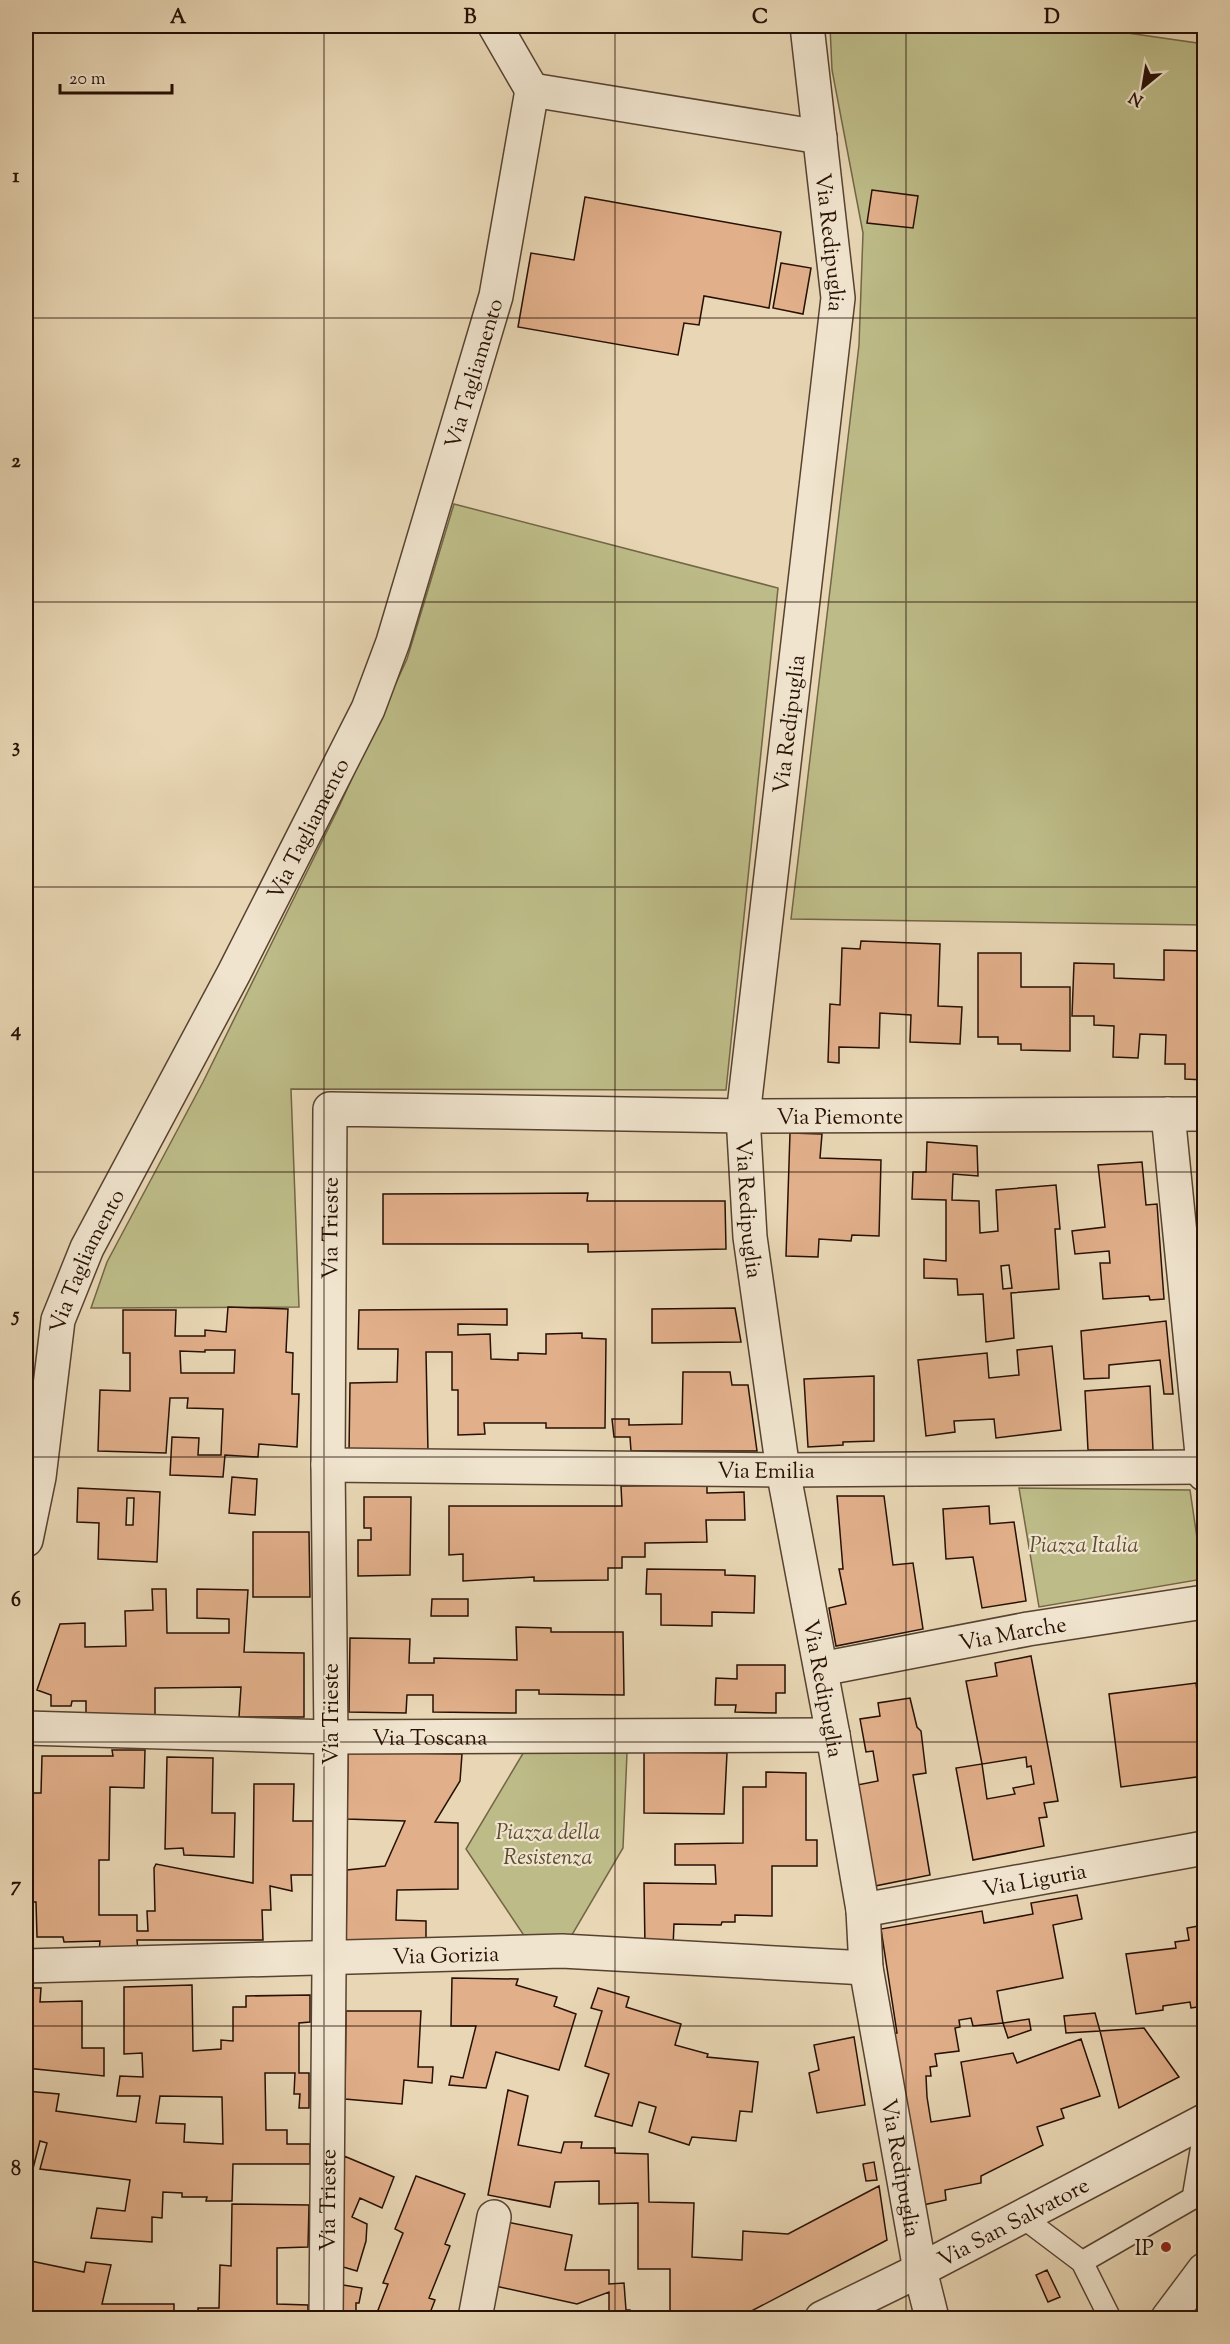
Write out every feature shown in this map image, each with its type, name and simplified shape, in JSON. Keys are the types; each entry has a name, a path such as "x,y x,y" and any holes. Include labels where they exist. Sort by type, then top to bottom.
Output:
{"street":[{"path":"495,26 532,90 820,137"},
{"name":"Via Redipuglia","path":"807,26 838,298 743,1116 750,1237 783,1470 833,1735 862,1910 866,1968 920,2270 932,2319"},
{"name":"Via Tagliamento","path":"26,1540 32,1478 58,1320 87,1248 234,973 368,709 393,642 496,296 532,90"},
{"name":"Via Piemonte","path":"330,1109 743,1116 1204,1114"},
{"name":"Via Trieste","path":"326,2319 331,1737 328,1465 330,1109"},
{"path":"1168,1114 1204,1470"},
{"name":"Via Emilia","path":"328,1465 783,1470 1204,1470"},
{"name":"Via Marche","path":"821,1669 1028,1629 1204,1602"},
{"name":"Via Toscana","path":"26,1728 331,1737 833,1735"},
{"name":"Via Liguria","path":"862,1910 1204,1848"},
{"name":"Via Gorizia","path":"26,1966 562,1951 866,1968"},
{"name":"Via San Salvatore","path":"822,2319 1204,2121"},
{"path":"476,2319 494,2217"},
{"path":"1168,2319 1204,2270"}],"lane":[{"path":"1082,2262 1193,2198 1204,2133"},
{"path":"1023,2215 1082,2262 1110,2319"}],"green space":[{"path":"830,26 1079,26 1204,44 1204,925 791,919 859,345 863,233 832,70"},
{"path":"454,504 778,588 726,1090 291,1089 299,1307 91,1308 107,1262 203,1082 337,811 407,659"},
{"name":"Piazza Italia","path":"1019,1488 1190,1490 1203,1579 1039,1607"},
{"name":"Piazza della Resistenza","path":"525,1750 627,1753 623,1848 566,1945 531,1946 466,1849"}],"building":[{"path":"872,190 918,196 913,228 867,223"},
{"path":"585,197 781,232 769,308 704,296 699,325 684,323 678,355 518,327 531,253 574,260"},
{"path":"781,263 811,268 803,314 773,308"},
{"path":"861,941 940,944 938,1006 962,1007 960,1044 910,1042 911,1015 880,1013 879,1048 839,1047 839,1063 828,1062 830,1004 840,1005 842,948 860,949"},
{"path":"1164,950 1204,951 1204,1080 1185,1079 1185,1064 1165,1064 1166,1035 1140,1034 1138,1058 1113,1057 1114,1026 1094,1025 1094,1016 1072,1016 1074,963 1114,964 1114,978 1164,980"},
{"path":"978,953 1021,953 1021,987 1070,987 1070,1051 1021,1050 1021,1044 998,1044 998,1037 978,1037"},
{"path":"790,1133 822,1134 820,1158 881,1160 879,1236 852,1235 851,1241 819,1239 818,1257 786,1256"},
{"path":"927,1142 977,1146 978,1176 953,1174 952,1200 979,1201 980,1233 998,1231 996,1190 1056,1185 1060,1229 1055,1229 1059,1289 1011,1293 1014,1338 986,1342 983,1294 958,1295 957,1279 924,1278 924,1259 946,1261 946,1200 912,1199 913,1172 926,1172","holes":["1009,1265 1012,1288 1003,1289 1001,1266"]},
{"path":"1142,1162 1146,1205 1157,1204 1164,1299 1150,1300 1149,1296 1103,1299 1100,1263 1110,1263 1109,1251 1075,1254 1072,1231 1105,1227 1098,1165"},
{"path":"588,1193 587,1201 725,1201 726,1249 588,1252 588,1244 383,1244 383,1194"},
{"path":"228,1307 288,1309 286,1352 293,1353 292,1394 299,1394 297,1447 259,1444 258,1457 225,1455 223,1477 170,1475 172,1437 199,1438 198,1455 221,1455 223,1409 187,1408 188,1398 170,1398 166,1453 98,1451 100,1390 130,1391 130,1353 123,1353 123,1310 176,1310 175,1336 205,1336 205,1330 226,1332","holes":["235,1350 234,1373 181,1373 180,1351"]},
{"path":"735,1308 741,1342 652,1343 652,1309"},
{"path":"507,1309 507,1325 458,1324 458,1335 490,1334 491,1359 518,1360 518,1353 546,1354 546,1334 582,1333 582,1338 606,1339 605,1428 546,1428 546,1423 484,1423 485,1434 458,1435 458,1390 452,1390 452,1352 426,1352 428,1452 349,1453 350,1383 397,1382 398,1349 358,1349 359,1310"},
{"path":"1166,1321 1173,1394 1164,1394 1160,1360 1109,1365 1109,1378 1084,1379 1081,1331"},
{"path":"1052,1346 1061,1430 996,1438 994,1419 954,1421 955,1432 926,1436 918,1360 987,1353 989,1378 1019,1375 1017,1350"},
{"path":"683,1372 730,1372 732,1385 748,1385 757,1451 631,1451 630,1437 614,1437 612,1419 629,1419 629,1425 682,1424"},
{"path":"874,1376 874,1441 843,1442 843,1445 808,1447 804,1379"},
{"path":"1150,1386 1153,1450 1088,1450 1085,1391"},
{"path":"232,1477 257,1479 255,1515 229,1513"},
{"path":"707,1485 707,1493 744,1492 745,1520 706,1520 707,1542 645,1543 645,1557 622,1557 622,1568 608,1568 608,1580 534,1581 534,1577 463,1581 463,1554 449,1555 449,1506 622,1506 621,1486"},
{"path":"78,1488 160,1492 157,1562 98,1559 99,1523 77,1522","holes":["127,1498 134,1498 133,1525 126,1525"]},
{"path":"837,1496 884,1496 893,1565 913,1563 923,1629 836,1646 829,1608 846,1604 839,1569 843,1569"},
{"path":"364,1497 411,1497 410,1575 358,1576 358,1540 371,1540 371,1528 364,1528"},
{"path":"989,1506 990,1524 1014,1522 1026,1601 982,1608 973,1557 946,1559 943,1509"},
{"path":"253,1532 309,1532 310,1597 253,1597"},
{"path":"647,1569 725,1570 725,1575 755,1576 754,1613 712,1612 712,1626 661,1625 661,1594 646,1594"},
{"path":"152,1589 166,1589 167,1633 229,1633 229,1619 197,1618 197,1589 248,1590 244,1652 304,1653 304,1717 239,1717 241,1687 155,1688 155,1716 86,1717 86,1701 72,1701 71,1706 51,1706 51,1695 37,1690 60,1624 85,1623 85,1647 126,1646 125,1611 153,1610"},
{"path":"432,1599 468,1599 468,1616 431,1616"},
{"path":"516,1627 551,1628 551,1632 623,1632 624,1695 539,1694 539,1690 516,1690 516,1713 433,1712 433,1695 407,1695 406,1713 349,1712 350,1638 410,1639 409,1663 434,1663 434,1658 517,1660"},
{"path":"1031,1656 1058,1801 1044,1803 1047,1817 1039,1818 1044,1846 973,1860 956,1768 982,1764 966,1681 997,1676 995,1663","holes":["1026,1757 1027,1767 1031,1766 1034,1784 1013,1788 1015,1794 987,1799 982,1764"]},
{"path":"737,1665 785,1665 785,1693 776,1693 776,1713 735,1712 736,1705 715,1705 716,1678 737,1679"},
{"path":"1196,1683 1204,1750 1204,1776 1121,1787 1109,1694"},
{"path":"910,1698 917,1727 921,1731 926,1773 913,1775 930,1875 875,1886 857,1785 878,1781 873,1751 866,1752 860,1719 880,1716 878,1703"},
{"path":"112,1750 145,1750 144,1788 110,1787 109,1860 99,1860 99,1915 137,1915 137,1931 148,1931 147,1911 155,1911 154,1868 156,1864 253,1883 254,1784 294,1784 293,1821 313,1821 314,1875 291,1875 292,1891 270,1886 271,1910 262,1910 263,1940 137,1940 138,1951 99,1952 100,1941 64,1942 63,1937 37,1937 36,1902 26,1902 27,1793 41,1793 42,1756 113,1756"},
{"path":"348,1752 462,1754 460,1781 435,1822 458,1823 458,1889 397,1890 396,1920 426,1921 426,1944 346,1943 347,1870 385,1866 405,1821 347,1819"},
{"path":"644,1752 727,1753 724,1814 644,1813"},
{"path":"167,1757 213,1758 212,1813 235,1813 234,1857 184,1855 183,1848 165,1849"},
{"path":"766,1772 806,1773 806,1840 817,1840 817,1866 772,1866 772,1916 735,1915 735,1922 722,1922 721,1925 674,1924 673,1947 645,1947 644,1883 716,1884 715,1865 675,1865 675,1844 743,1843 743,1787 766,1787"},
{"path":"1077,1895 1082,1919 1053,1925 1063,1978 997,1991 1003,2023 973,2026 971,2018 959,2020 960,2027 955,2028 959,2051 935,2054 937,2066 930,2067 931,2076 926,2076 927,2097 931,2122 970,2116 961,2062 1013,2053 1017,2063 1081,2039 1100,2096 1061,2109 1064,2118 1037,2127 1043,2145 981,2176 981,2183 945,2190 946,2200 923,2205 893,2034 897,2033 881,1929 982,1911 984,1923 1033,1914 1031,1903"},
{"path":"1204,1925 1204,2006 1191,2008 1190,2002 1163,2006 1163,2010 1136,2014 1126,1954 1176,1948 1175,1942 1189,1940 1187,1928"},
{"path":"452,1978 518,1979 516,1985 557,1997 554,2006 576,2014 559,2070 496,2052 486,2088 449,2085 451,2076 463,2078 476,2026 451,2026"},
{"path":"192,1985 193,2051 221,2049 221,2040 233,2041 233,2007 246,2007 246,1996 310,1995 310,2022 299,2023 299,2073 309,2073 309,2108 299,2108 300,2094 294,2094 295,2073 265,2073 266,2130 287,2130 287,2144 310,2144 310,2164 233,2164 232,2201 206,2201 207,2197 182,2197 182,2193 163,2192 162,2218 152,2217 152,2242 91,2238 97,2208 125,2211 130,2180 40,2169 47,2143 40,2141 26,2196 26,2091 59,2094 56,2111 136,2122 140,2096 117,2096 120,2076 143,2077 142,2053 124,2054 124,1987","holes":["160,2096 222,2097 223,2144 184,2142 185,2124 156,2123"]},
{"path":"26,1988 41,1988 40,2002 82,2001 82,2048 104,2048 104,2076 26,2068"},
{"path":"598,1988 629,1997 626,2007 681,2024 675,2045 708,2054 707,2057 758,2062 752,2112 740,2111 736,2141 692,2137 689,2145 649,2132 656,2107 639,2102 632,2126 595,2116 609,2074 585,2066 602,2011 591,2008"},
{"path":"346,2011 421,2011 418,2067 433,2067 432,2083 404,2080 402,2104 345,2099"},
{"path":"1095,2013 1100,2031 1066,2033 1064,2016"},
{"path":"1029,2019 1031,2030 1008,2038 1003,2023"},
{"path":"1144,2028 1179,2077 1119,2108 1100,2031"},
{"path":"854,2037 865,2105 817,2113 809,2073 819,2070 814,2045"},
{"path":"508,2090 528,2096 518,2145 561,2153 564,2142 582,2142 581,2148 615,2148 615,2153 648,2154 649,2202 694,2203 692,2257 742,2260 743,2231 788,2234 879,2186 887,2240 740,2317 741,2313 670,2312 670,2269 638,2269 638,2203 599,2204 599,2181 555,2182 550,2207 488,2195"},
{"path":"344,2156 394,2177 382,2208 360,2198 352,2217 367,2224 366,2241 357,2271 343,2267"},
{"path":"874,2162 877,2180 866,2181 863,2164"},
{"path":"416,2176 465,2194 445,2244 450,2246 429,2298 435,2300 428,2318 375,2318 388,2284 383,2283 403,2233 395,2229"},
{"path":"232,2204 309,2205 308,2247 277,2248 277,2304 308,2305 308,2318 198,2318 198,2308 219,2308 220,2265 231,2266"},
{"path":"507,2222 572,2235 565,2270 609,2270 609,2284 624,2283 626,2310 630,2310 631,2318 609,2318 609,2292 577,2304 495,2286"},
{"path":"26,2260 84,2272 86,2262 111,2265 102,2304 174,2304 174,2318 26,2318"},
{"path":"1047,2270 1060,2297 1048,2302 1036,2275"},
{"path":"343,2285 362,2288 359,2303 356,2303 356,2318 343,2318"}],"place":[{"name":"IP","path":"1166,2247"}]}
